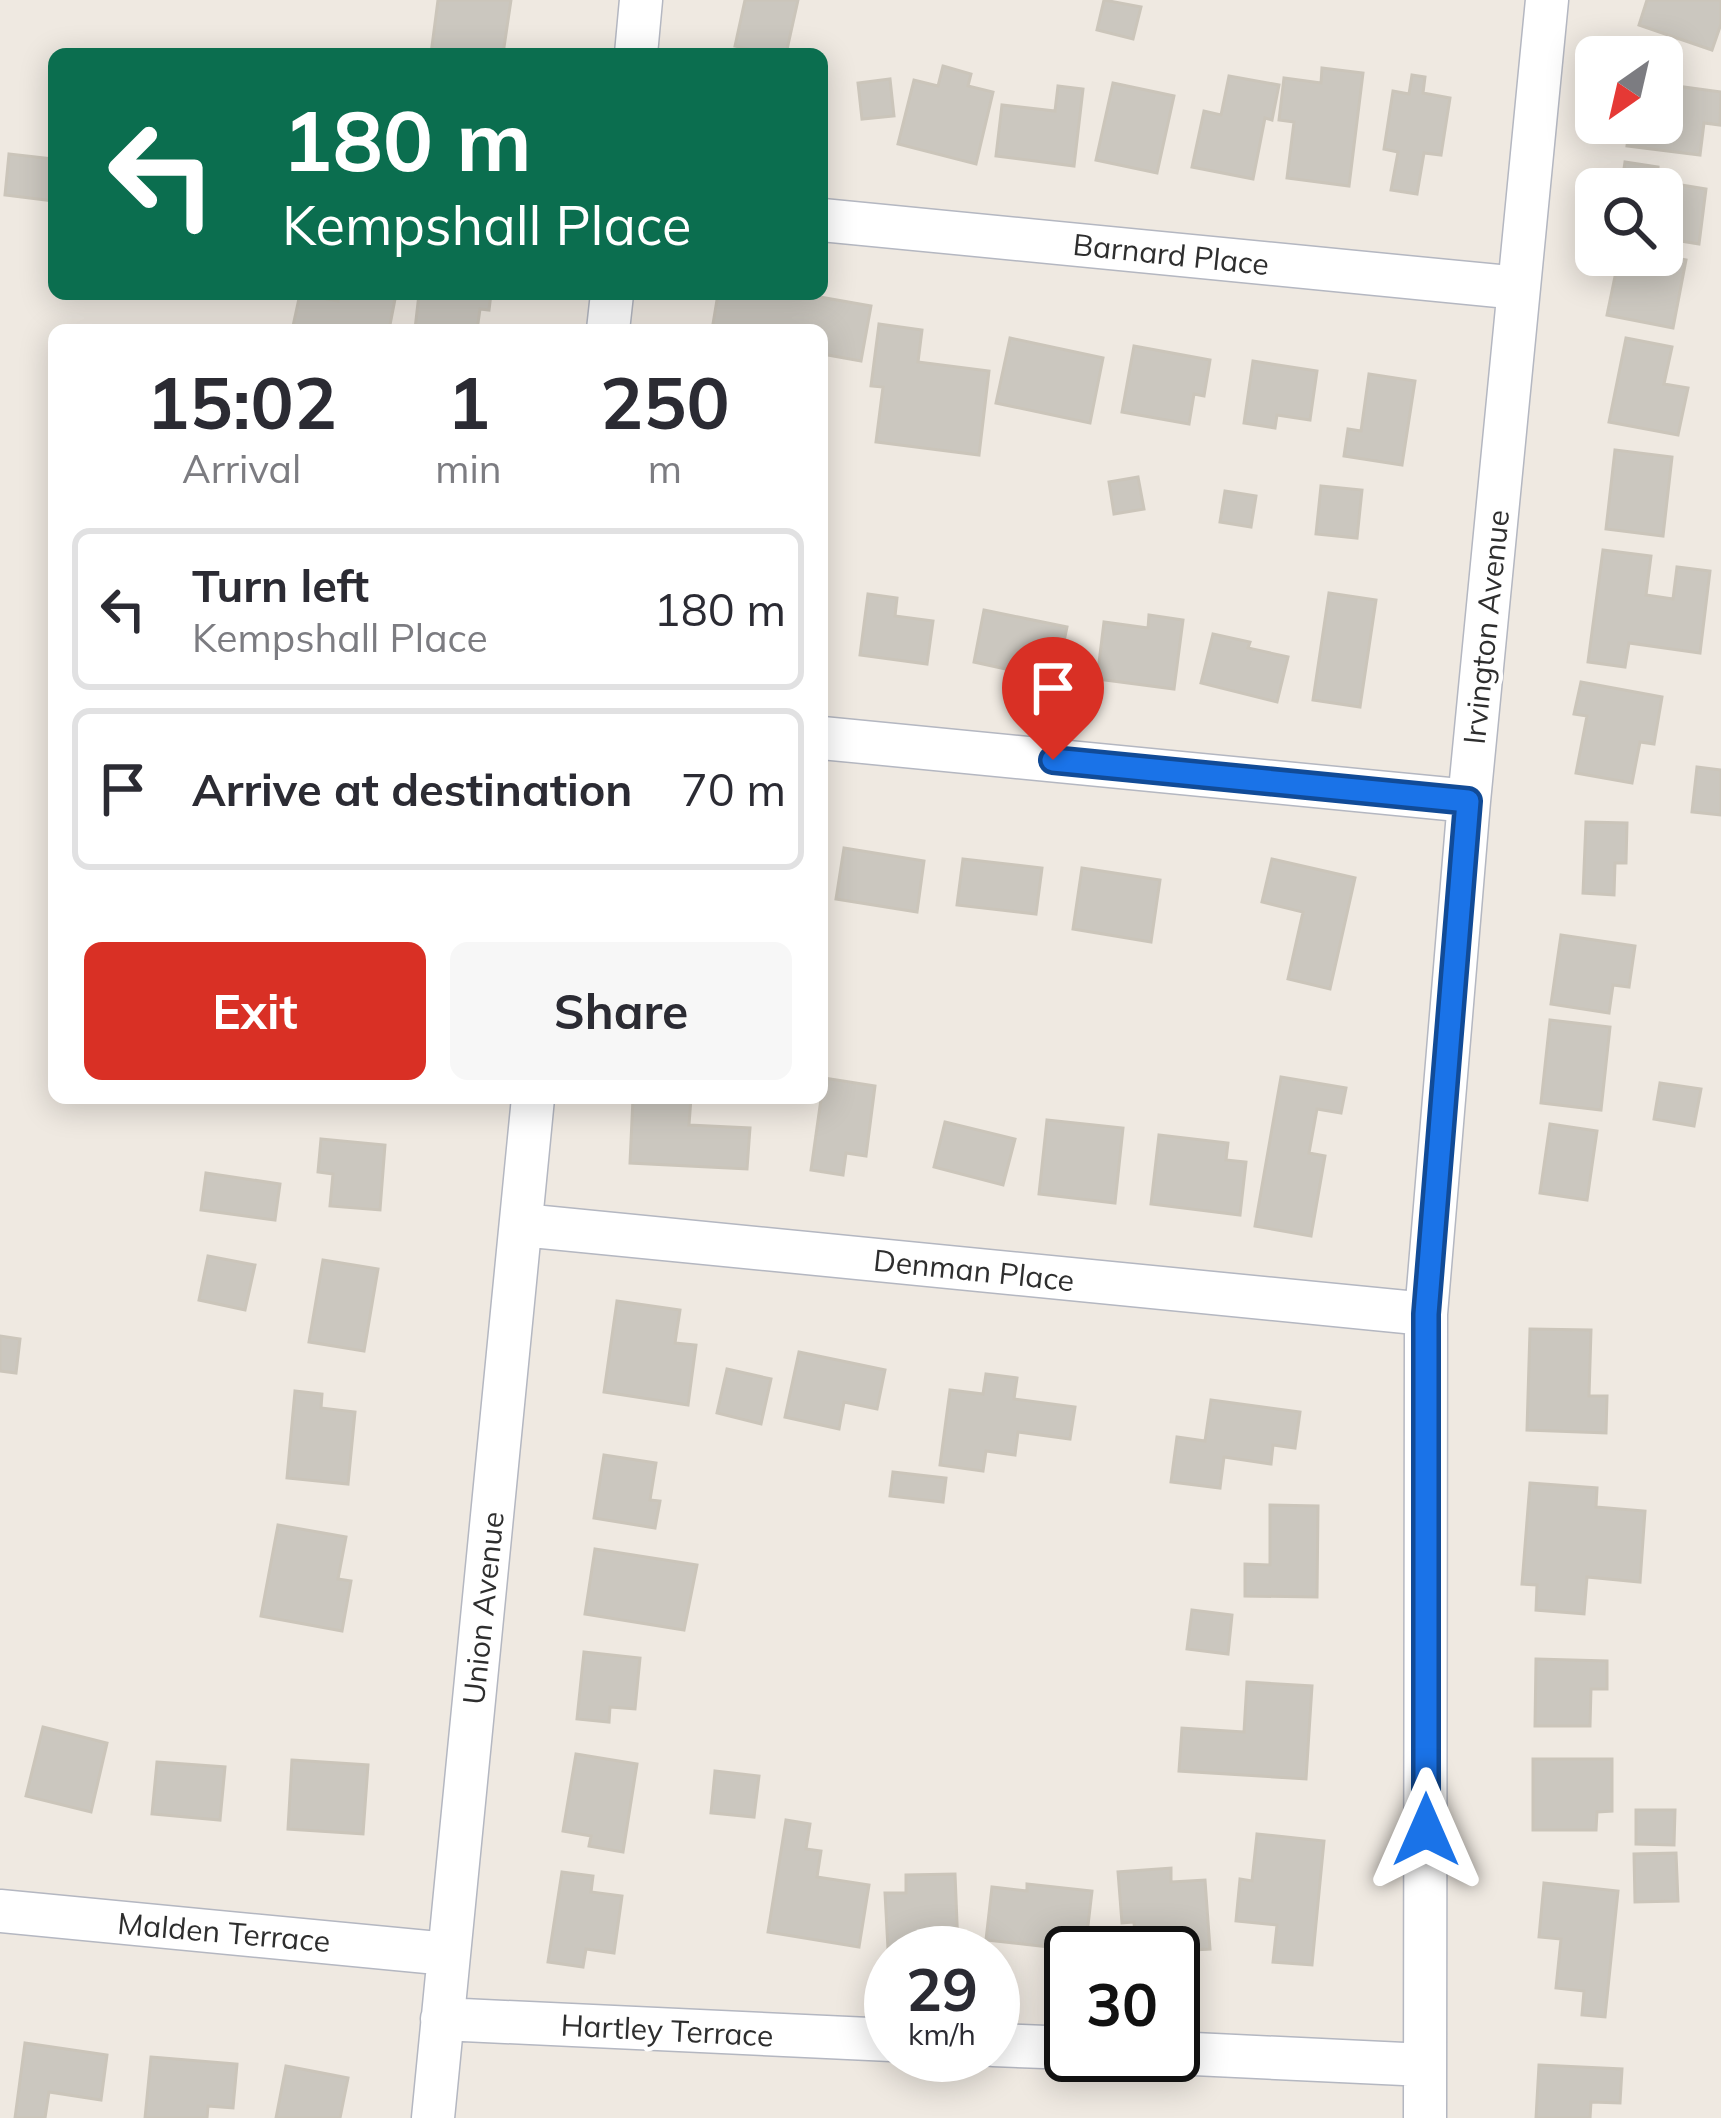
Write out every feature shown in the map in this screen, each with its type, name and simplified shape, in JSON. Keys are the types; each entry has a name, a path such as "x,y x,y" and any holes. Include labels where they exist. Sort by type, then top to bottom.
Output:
{"street":[{"path":"637,48 641,0"},
{"name":"Irvington Avenue","path":"1425,2118 1426,1314 1468,801 1547,0"},
{"name":"Barnard Place","path":"828,221 1519,288"},
{"path":"828,739 1468,801"},
{"name":"Union Avenue","path":"433,2118 532,1104"},
{"name":"Denman Place","path":"522,1225 1426,1314"},
{"name":"Malden Terrace","path":"0,1911 448,1954"},
{"name":"Hartley Terrace","path":"442,2019 864,2039"},
{"path":"1200,2054 1425,2065"}],"building":[{"path":"438,0 511,0 504,48 432,48"},
{"path":"745,0 798,0 787,48 735,46"},
{"path":"1104,0 1141,7 1133,39 1097,30"},
{"path":"1647,0 1721,0 1721,24 1712,50 1683,40 1683,36 1639,25"},
{"path":"943,66 971,74 968,86 993,92 976,164 898,144 914,80 938,86"},
{"path":"1322,68 1363,73 1349,186 1287,178 1294,122 1279,120 1284,78 1321,83"},
{"path":"1412,75 1425,77 1423,93 1450,98 1441,155 1424,153 1417,194 1391,190 1398,152 1384,149 1393,91 1409,94"},
{"path":"1229,76 1279,85 1272,120 1265,118 1253,179 1192,167 1204,111 1221,115"},
{"path":"890,79 894,116 862,119 858,83"},
{"path":"1113,83 1174,96 1157,173 1096,160"},
{"path":"1058,86 1083,89 1074,166 996,156 1002,105 1055,111"},
{"path":"1683,87 1721,92 1720,125 1704,123 1700,155 1627,146 1683,144"},
{"path":"9,154 48,158 48,200 5,195"},
{"path":"1625,162 1658,167 1658,168 1624,168"},
{"path":"1683,185 1706,189 1699,244 1683,241"},
{"path":"1615,276 1683,276 1673,328 1607,315"},
{"path":"828,298 871,306 861,361 828,355 828,324 713,324 717,300"},
{"path":"299,300 395,300 390,324 293,324"},
{"path":"418,300 490,300 489,310 480,309 478,324 416,324"},
{"path":"879,324 922,330 918,362 989,371 979,455 876,442 883,387 871,386"},
{"path":"1010,338 1103,358 1090,423 996,403"},
{"path":"1626,338 1672,347 1664,384 1688,388 1678,435 1609,422"},
{"path":"1134,346 1210,360 1204,396 1194,394 1189,424 1122,412"},
{"path":"1253,361 1317,371 1310,420 1277,415 1275,428 1244,423"},
{"path":"1369,374 1415,381 1402,465 1344,456 1348,429 1361,431"},
{"path":"1615,450 1672,457 1663,536 1606,529"},
{"path":"1138,477 1144,509 1114,514 1109,482"},
{"path":"1321,486 1362,490 1357,538 1316,534"},
{"path":"1225,491 1256,496 1251,527 1220,522"},
{"path":"1603,550 1651,556 1646,595 1673,599 1677,567 1710,571 1700,653 1629,643 1625,667 1588,662"},
{"path":"1329,593 1376,600 1360,707 1313,700"},
{"path":"868,594 897,598 895,616 933,621 927,664 860,655"},
{"path":"984,610 1067,627 1056,680 974,662"},
{"path":"1149,615 1183,620 1174,689 1097,679 1104,622 1148,628"},
{"path":"1213,634 1288,657 1277,702 1201,683"},
{"path":"1581,682 1662,697 1654,744 1640,742 1632,783 1576,773 1587,716 1574,714"},
{"path":"1697,767 1721,770 1721,815 1692,812"},
{"path":"1586,822 1627,823 1626,863 1615,863 1614,895 1583,893"},
{"path":"844,848 924,861 917,912 836,899"},
{"path":"963,859 1042,868 1036,914 957,905"},
{"path":"1272,859 1355,878 1330,989 1288,979 1303,912 1262,902"},
{"path":"1082,868 1160,880 1151,942 1073,929"},
{"path":"1561,935 1635,946 1629,987 1613,985 1609,1013 1551,1004"},
{"path":"1550,1020 1610,1027 1601,1110 1541,1103"},
{"path":"1281,1077 1346,1088 1341,1113 1317,1109 1309,1153 1325,1156 1311,1236 1255,1226"},
{"path":"828,1079 875,1086 866,1156 846,1153 843,1175 811,1170 820,1104 828,1104"},
{"path":"1660,1083 1701,1089 1694,1126 1654,1119"},
{"path":"633,1104 691,1104 689,1125 750,1128 747,1169 630,1163"},
{"path":"1047,1120 1123,1128 1115,1203 1039,1194"},
{"path":"945,1122 1015,1139 1003,1185 934,1167"},
{"path":"1550,1124 1597,1131 1587,1200 1540,1193"},
{"path":"1159,1135 1228,1143 1226,1160 1246,1162 1240,1215 1151,1204"},
{"path":"321,1139 385,1145 380,1210 330,1206 333,1174 318,1172"},
{"path":"206,1173 280,1184 275,1220 201,1210"},
{"path":"208,1256 255,1265 245,1310 199,1300"},
{"path":"323,1260 378,1269 364,1351 309,1342"},
{"path":"617,1301 680,1310 675,1343 696,1345 688,1405 604,1392"},
{"path":"1530,1329 1591,1330 1589,1396 1607,1396 1606,1433 1527,1430"},
{"path":"0,1336 20,1339 16,1373 0,1371"},
{"path":"799,1352 885,1370 877,1409 844,1402 839,1429 785,1417"},
{"path":"727,1369 771,1379 761,1424 717,1413"},
{"path":"986,1374 1017,1378 1014,1399 1075,1407 1070,1439 1018,1432 1015,1455 986,1451 983,1471 940,1465 950,1390 983,1394"},
{"path":"295,1391 322,1394 321,1408 355,1412 348,1484 287,1478"},
{"path":"1211,1400 1300,1412 1295,1448 1273,1445 1271,1464 1224,1457 1220,1488 1171,1482 1177,1437 1205,1441"},
{"path":"604,1455 656,1463 650,1500 660,1501 655,1528 594,1518"},
{"path":"893,1472 946,1478 943,1502 890,1496"},
{"path":"1530,1483 1597,1488 1596,1507 1645,1511 1640,1582 1587,1577 1584,1614 1536,1610 1537,1585 1522,1584"},
{"path":"1270,1505 1318,1506 1317,1597 1245,1596 1245,1564 1270,1565"},
{"path":"278,1525 346,1537 338,1579 351,1581 342,1631 261,1616"},
{"path":"595,1549 697,1565 684,1630 585,1614"},
{"path":"1192,1610 1232,1615 1228,1654 1187,1649"},
{"path":"584,1652 640,1658 635,1709 610,1707 609,1722 577,1719"},
{"path":"1536,1659 1607,1661 1607,1689 1591,1689 1590,1726 1535,1726"},
{"path":"1247,1682 1312,1686 1306,1779 1179,1771 1182,1728 1244,1732"},
{"path":"43,1727 107,1743 91,1812 26,1796"},
{"path":"576,1754 637,1764 623,1852 589,1846 591,1836 563,1831"},
{"path":"1533,1759 1612,1759 1612,1811 1597,1812 1596,1830 1533,1830"},
{"path":"292,1760 368,1765 363,1834 288,1829"},
{"path":"157,1762 225,1767 220,1820 152,1814"},
{"path":"715,1771 759,1776 754,1817 711,1813"},
{"path":"1636,1810 1675,1810 1674,1845 1636,1844"},
{"path":"786,1820 810,1824 806,1849 821,1851 817,1877 869,1885 859,1947 768,1932"},
{"path":"1257,1834 1324,1841 1312,1965 1273,1962 1277,1925 1236,1921 1240,1879 1252,1881"},
{"path":"1676,1853 1678,1901 1635,1902 1634,1854"},
{"path":"1171,1868 1171,1882 1205,1880 1210,1949 1200,1950 1200,1926 1122,1923 1118,1872"},
{"path":"562,1872 593,1876 591,1892 622,1896 614,1953 586,1949 583,1967 548,1962"},
{"path":"955,1874 957,1926 887,1926 885,1893 906,1893 906,1875"},
{"path":"1544,1883 1618,1891 1605,2017 1582,2015 1584,1991 1556,1988 1561,1939 1539,1937"},
{"path":"1027,1884 1092,1891 1088,1926 1044,1926 1044,1946 1020,1944 1020,1926 988,1926 992,1887 1027,1891"},
{"path":"25,2043 107,2055 101,2100 49,2092 45,2118 15,2118"},
{"path":"151,2057 237,2064 233,2108 208,2106 207,2118 145,2118"},
{"path":"1539,2065 1622,2069 1620,2103 1591,2102 1590,2118 1536,2118"},
{"path":"286,2066 348,2078 340,2118 276,2118"}],"route":[{"path":"1053,760 1468,801 1426,1314 1426,1830"}]}
